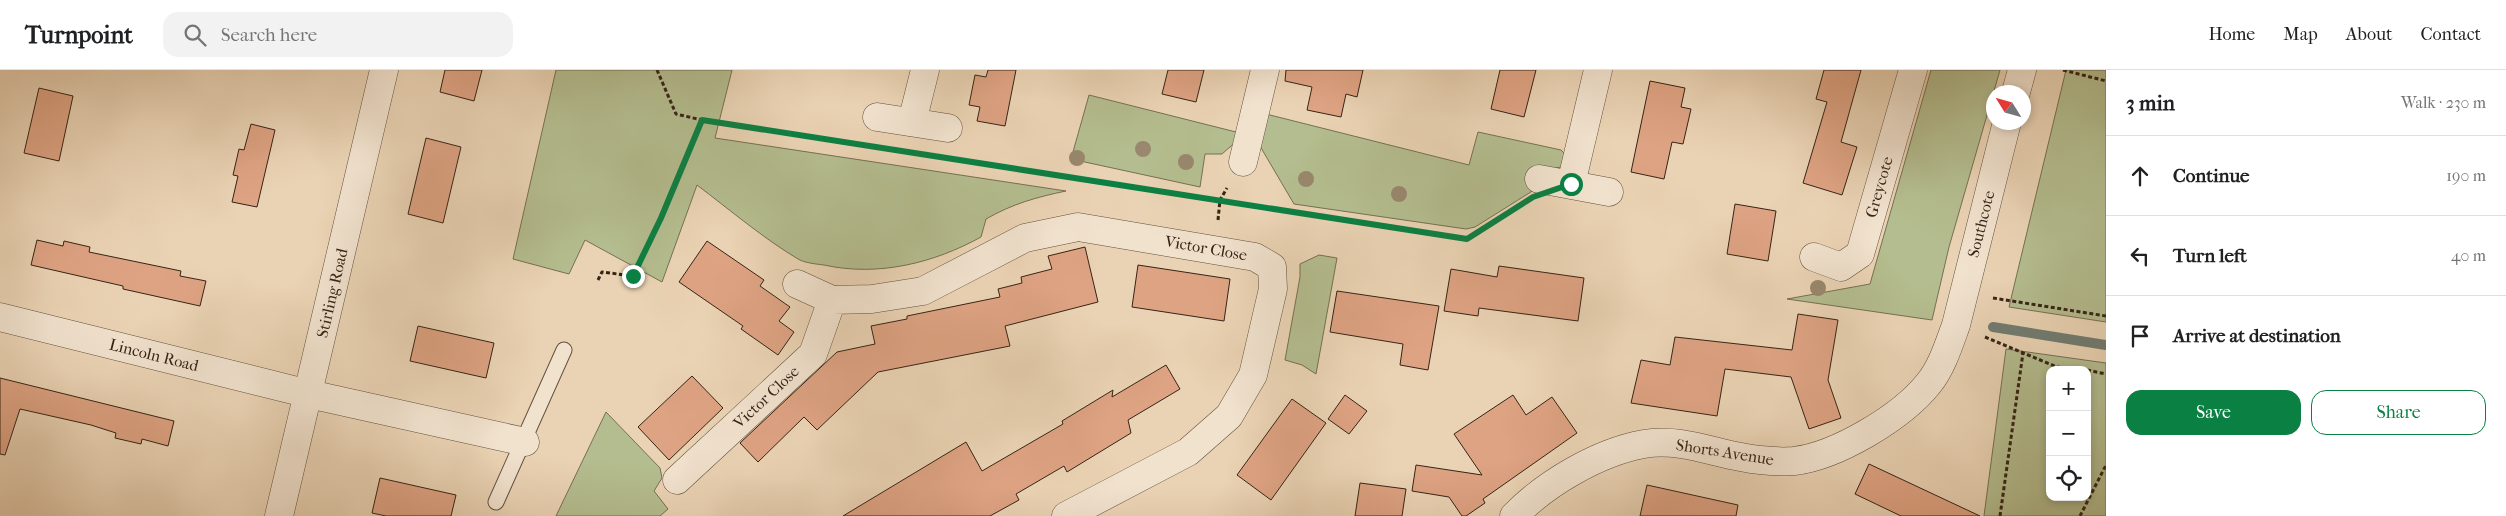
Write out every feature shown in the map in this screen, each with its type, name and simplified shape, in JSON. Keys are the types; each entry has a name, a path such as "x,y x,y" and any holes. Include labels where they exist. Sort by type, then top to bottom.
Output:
{"street":[{"name":"Stirling Road","path":"279,516 384,70"},
{"path":"912,122 925,70"},
{"path":"1243,162 1265,70"},
{"path":"1571,184 1598,70"},
{"name":"Greycote","path":"1814,257 1841,267 1860,254 1913,70"},
{"path":"2018,85 2022,70"},
{"path":"877,117 948,128"},
{"name":"Southcote","path":"1956,325 2005,130"},
{"path":"1539,179 1609,192"},
{"name":"Victor Close","path":"797,284 832,300 872,300 923,290 1026,238 1078,227 1255,257 1272,267 1273,289 1253,375 1229,416 1188,452 1066,516"},
{"name":"Victor Close","path":"677,480 813,354 832,300"},
{"name":"Lincoln Road","path":"0,316 309,394 525,442"},
{"name":"Shorts Avenue","path":"1514,516 1576,469 1616,452 1645,444 1681,444 1758,460 1794,461 1838,448 1878,427 1929,383 1946,354 1956,325"}],"lane":[{"path":"496,502 525,442 564,350"}],"path":[{"path":"657,70 676,114 702,120 874,147"},
{"path":"2063,70 2106,81"},
{"path":"598,280 602,272 633,276 661,218 702,120"},
{"path":"951,159 1467,239 1525,202"},
{"path":"1964,294 2106,316"},
{"path":"1956,325 2055,366"},
{"path":"2000,516 2023,353"},
{"path":"2091,371 2106,374"},
{"path":"2080,516 2106,465"}],"green space":[{"path":"556,70 732,70 715,138 1066,191 1005,209 986,219 981,237 944,254 905,265 865,269 814,264 798,259 759,233 697,185 662,282 585,240 569,274 513,259"},
{"path":"1931,70 2000,70 1996,85 1986,85 1986,119 1949,247 1932,320 1787,299 1870,284"},
{"path":"2066,70 2106,70 2106,322 2009,307"},
{"path":"1089,95 1240,133 1238,140 1222,154 1205,154 1200,187 1071,159"},
{"path":"1266,114 1469,165 1478,132 1561,150 1569,158 1561,167 1552,169 1534,190 1475,227 1466,229 1294,204 1257,141"},
{"path":"1319,255 1337,258 1316,374 1302,365 1285,360 1300,277 1300,264"},
{"path":"2006,349 2106,363 2106,516 1984,516"},
{"path":"606,412 660,468 662,478 654,491 668,509 660,516 556,516"}],"building":[{"path":"445,70 482,70 474,101 440,92"},
{"path":"988,70 1016,70 1005,126 977,121 980,107 969,105 975,75 986,77"},
{"path":"1168,70 1204,70 1196,102 1162,94"},
{"path":"1286,70 1363,70 1357,97 1346,94 1341,117 1307,110 1312,87 1285,81"},
{"path":"1500,70 1536,70 1524,117 1491,109"},
{"path":"1824,70 1861,70 1841,142 1857,147 1842,195 1803,183 1827,102 1816,99"},
{"path":"1650,81 1685,88 1681,107 1691,109 1683,144 1672,142 1664,179 1631,172"},
{"path":"39,88 73,96 59,161 24,153"},
{"path":"251,124 275,130 257,207 232,202 238,176 233,175 239,149 244,150"},
{"path":"426,138 461,147 443,223 408,214"},
{"path":"1735,204 1776,211 1768,261 1727,254"},
{"path":"37,240 63,246 64,241 90,247 89,252 181,271 180,276 206,281 200,306 123,289 123,286 31,265"},
{"path":"707,241 764,280 760,286 790,307 779,321 794,332 778,355 741,329 743,326 679,282"},
{"path":"1085,247 1098,302 1005,326 1010,346 878,372 817,430 804,417 758,462 740,443 837,352 875,344 871,326 907,319 907,316 1000,297 998,289 1022,283 1021,277 1052,269 1048,256"},
{"path":"1138,265 1230,279 1224,321 1132,307"},
{"path":"1499,266 1584,278 1578,321 1479,308 1478,316 1444,311 1451,269 1497,277"},
{"path":"1337,291 1439,306 1428,370 1400,365 1403,344 1330,332"},
{"path":"1798,314 1838,320 1828,380 1841,418 1809,429 1791,377 1725,369 1717,416 1631,403 1641,360 1670,365 1675,337 1792,350"},
{"path":"418,326 494,343 486,378 410,361"},
{"path":"1166,365 1180,389 1128,420 1131,433 1067,472 1064,466 1016,494 1019,500 990,516 843,516 966,442 982,471 1063,424 1062,421 1113,390 1112,397"},
{"path":"692,376 723,408 669,460 638,427"},
{"path":"0,378 174,421 168,446 142,439 141,444 115,438 116,433 91,425 20,409 5,455 0,454"},
{"path":"1345,395 1367,411 1349,434 1328,419"},
{"path":"1513,395 1526,415 1552,397 1577,433 1483,499 1485,503 1466,516 1462,516 1449,497 1412,491 1416,465 1482,475 1454,434"},
{"path":"1292,399 1326,423 1271,500 1237,475"},
{"path":"1869,464 1980,516 1901,516 1855,494"},
{"path":"380,478 456,495 451,516 386,516 372,513"},
{"path":"1360,483 1406,489 1402,516 1355,516"},
{"path":"1647,485 1738,505 1736,516 1640,516"}],"waterway":[{"path":"1993,327 2106,345"}],"route":[{"path":"633,276 661,218 702,120 1467,239 1533,197 1571,184"}]}
